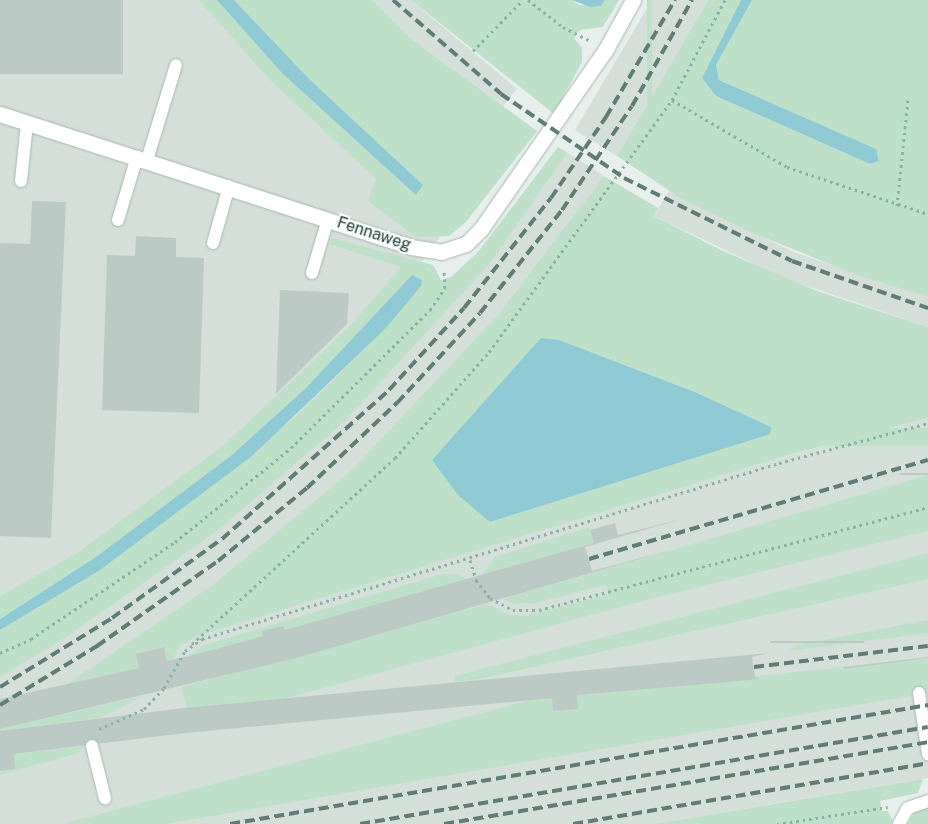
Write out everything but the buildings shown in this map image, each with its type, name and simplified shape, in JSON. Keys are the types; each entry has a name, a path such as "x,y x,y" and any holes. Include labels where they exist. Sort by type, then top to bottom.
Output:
{"street":[{"name":"Fennaweg","path":"0,114 229,186 429,252 466,244 482,229 606,49 633,0"}],"lane":[{"path":"118,220 176,64"},
{"path":"21,182 27,123"},
{"path":"213,244 229,186"},
{"path":"312,273 328,219"},
{"path":"920,693 928,754"},
{"path":"92,746 105,798"},
{"path":"899,824 908,808 928,801"}],"path":[{"path":"473,51 523,0"},
{"path":"528,0 562,27 606,49"},
{"path":"92,746 101,728 144,709 154,700 192,644 395,458 489,352 672,100 725,0"},
{"path":"897,206 908,99"},
{"path":"672,100 787,167 897,206 928,214"},
{"path":"0,653 31,639 175,542 291,448 400,344 442,293 445,279"},
{"path":"192,644 470,560 779,463 928,423"},
{"path":"470,560 476,580 490,598 513,610 539,610 928,507"},
{"path":"777,824 878,807 908,808"}],"shaded area":[{"path":"0,0 287,0 454,218 412,275 305,389 0,619"},
{"path":"373,0 411,0 517,89 503,106 413,40"},
{"path":"652,0 708,0 617,156 575,130"},
{"path":"562,149 604,176 536,318 779,458 928,418 928,778 654,824 0,824 0,630 421,286 459,275"},
{"path":"670,189 683,199 796,253 928,297 928,327 786,279 654,216"}],"green space":[{"path":"199,0 217,0 282,73 417,195 422,185 309,79 234,0 373,0 413,40 537,131 466,222 449,236 415,237 368,201 376,179 267,77"},
{"path":"411,0 572,0 579,5 601,6 605,0 619,0 603,27 580,30 574,38 582,48 582,62 554,114"},
{"path":"647,0 652,0 652,147 647,147"},
{"path":"708,0 741,0 702,78 716,96 870,164 879,160 875,149 719,80 716,65 752,0 928,0 928,297 857,275 748,231 682,199 617,156"},
{"path":"558,147 567,153 491,262 345,421 217,531 68,636 0,677 0,630 100,570 298,415 385,329 412,275 305,389 232,455 96,557 0,619 0,596 77,553 224,445 350,326 401,267 329,244 332,238 433,265 441,280 451,277 478,252"},
{"path":"604,176 658,208 654,216 721,250 820,292 928,327 928,418 778,458 197,636 181,645 173,659 167,661 163,647 136,654 139,668 66,685 214,584 351,471 498,315","holes":["559,340 695,392 771,427 770,434 490,522"]},
{"path":"601,428 928,428 928,446 601,446"},
{"path":"928,475 928,531 654,598 287,698 187,708 181,687 488,604 510,615 525,616 609,594 606,585 536,603 513,604 504,599"},
{"path":"589,527 594,543 481,576 495,557"},
{"path":"928,553 928,579 480,679 455,682 454,676"},
{"path":"442,574 458,574 468,580 285,630 283,626 261,631 263,636 189,656 204,645"},
{"path":"928,620 928,633 789,651 797,645"},
{"path":"928,658 928,693 165,824 62,824 530,700"},
{"path":"143,696 100,718 0,731 0,729"},
{"path":"84,746 79,753 0,775 9,755"},
{"path":"923,779 918,793 880,801 882,811 888,811 894,824 654,824"},
{"path":"928,804 928,824 908,824 916,809"}],"water":[{"path":"217,0 234,0 309,79 423,185 416,195 282,73"},
{"path":"572,0 605,0 601,6 590,7"},
{"path":"741,0 752,0 716,65 719,80 876,149 879,161 870,164 716,96 702,78"},
{"path":"412,275 422,280 421,286 385,329 252,456 100,570 0,630 0,619 96,557 232,455 305,389"},
{"path":"541,338 559,340 695,392 771,427 770,434 490,522 458,495 432,460"}],"railway":[{"path":"393,0 501,94 624,178 792,261 928,308"},
{"path":"0,687 112,618 222,539 389,390 464,308 551,198 606,117 675,0"},
{"path":"0,705 97,646 218,561 307,488 397,403 480,313 562,210 632,106 692,0"},
{"path":"589,559 928,460"},
{"path":"754,667 928,646"},
{"path":"230,824 928,705"},
{"path":"360,824 928,727"},
{"path":"444,824 928,742"},
{"path":"573,824 928,763"}]}
